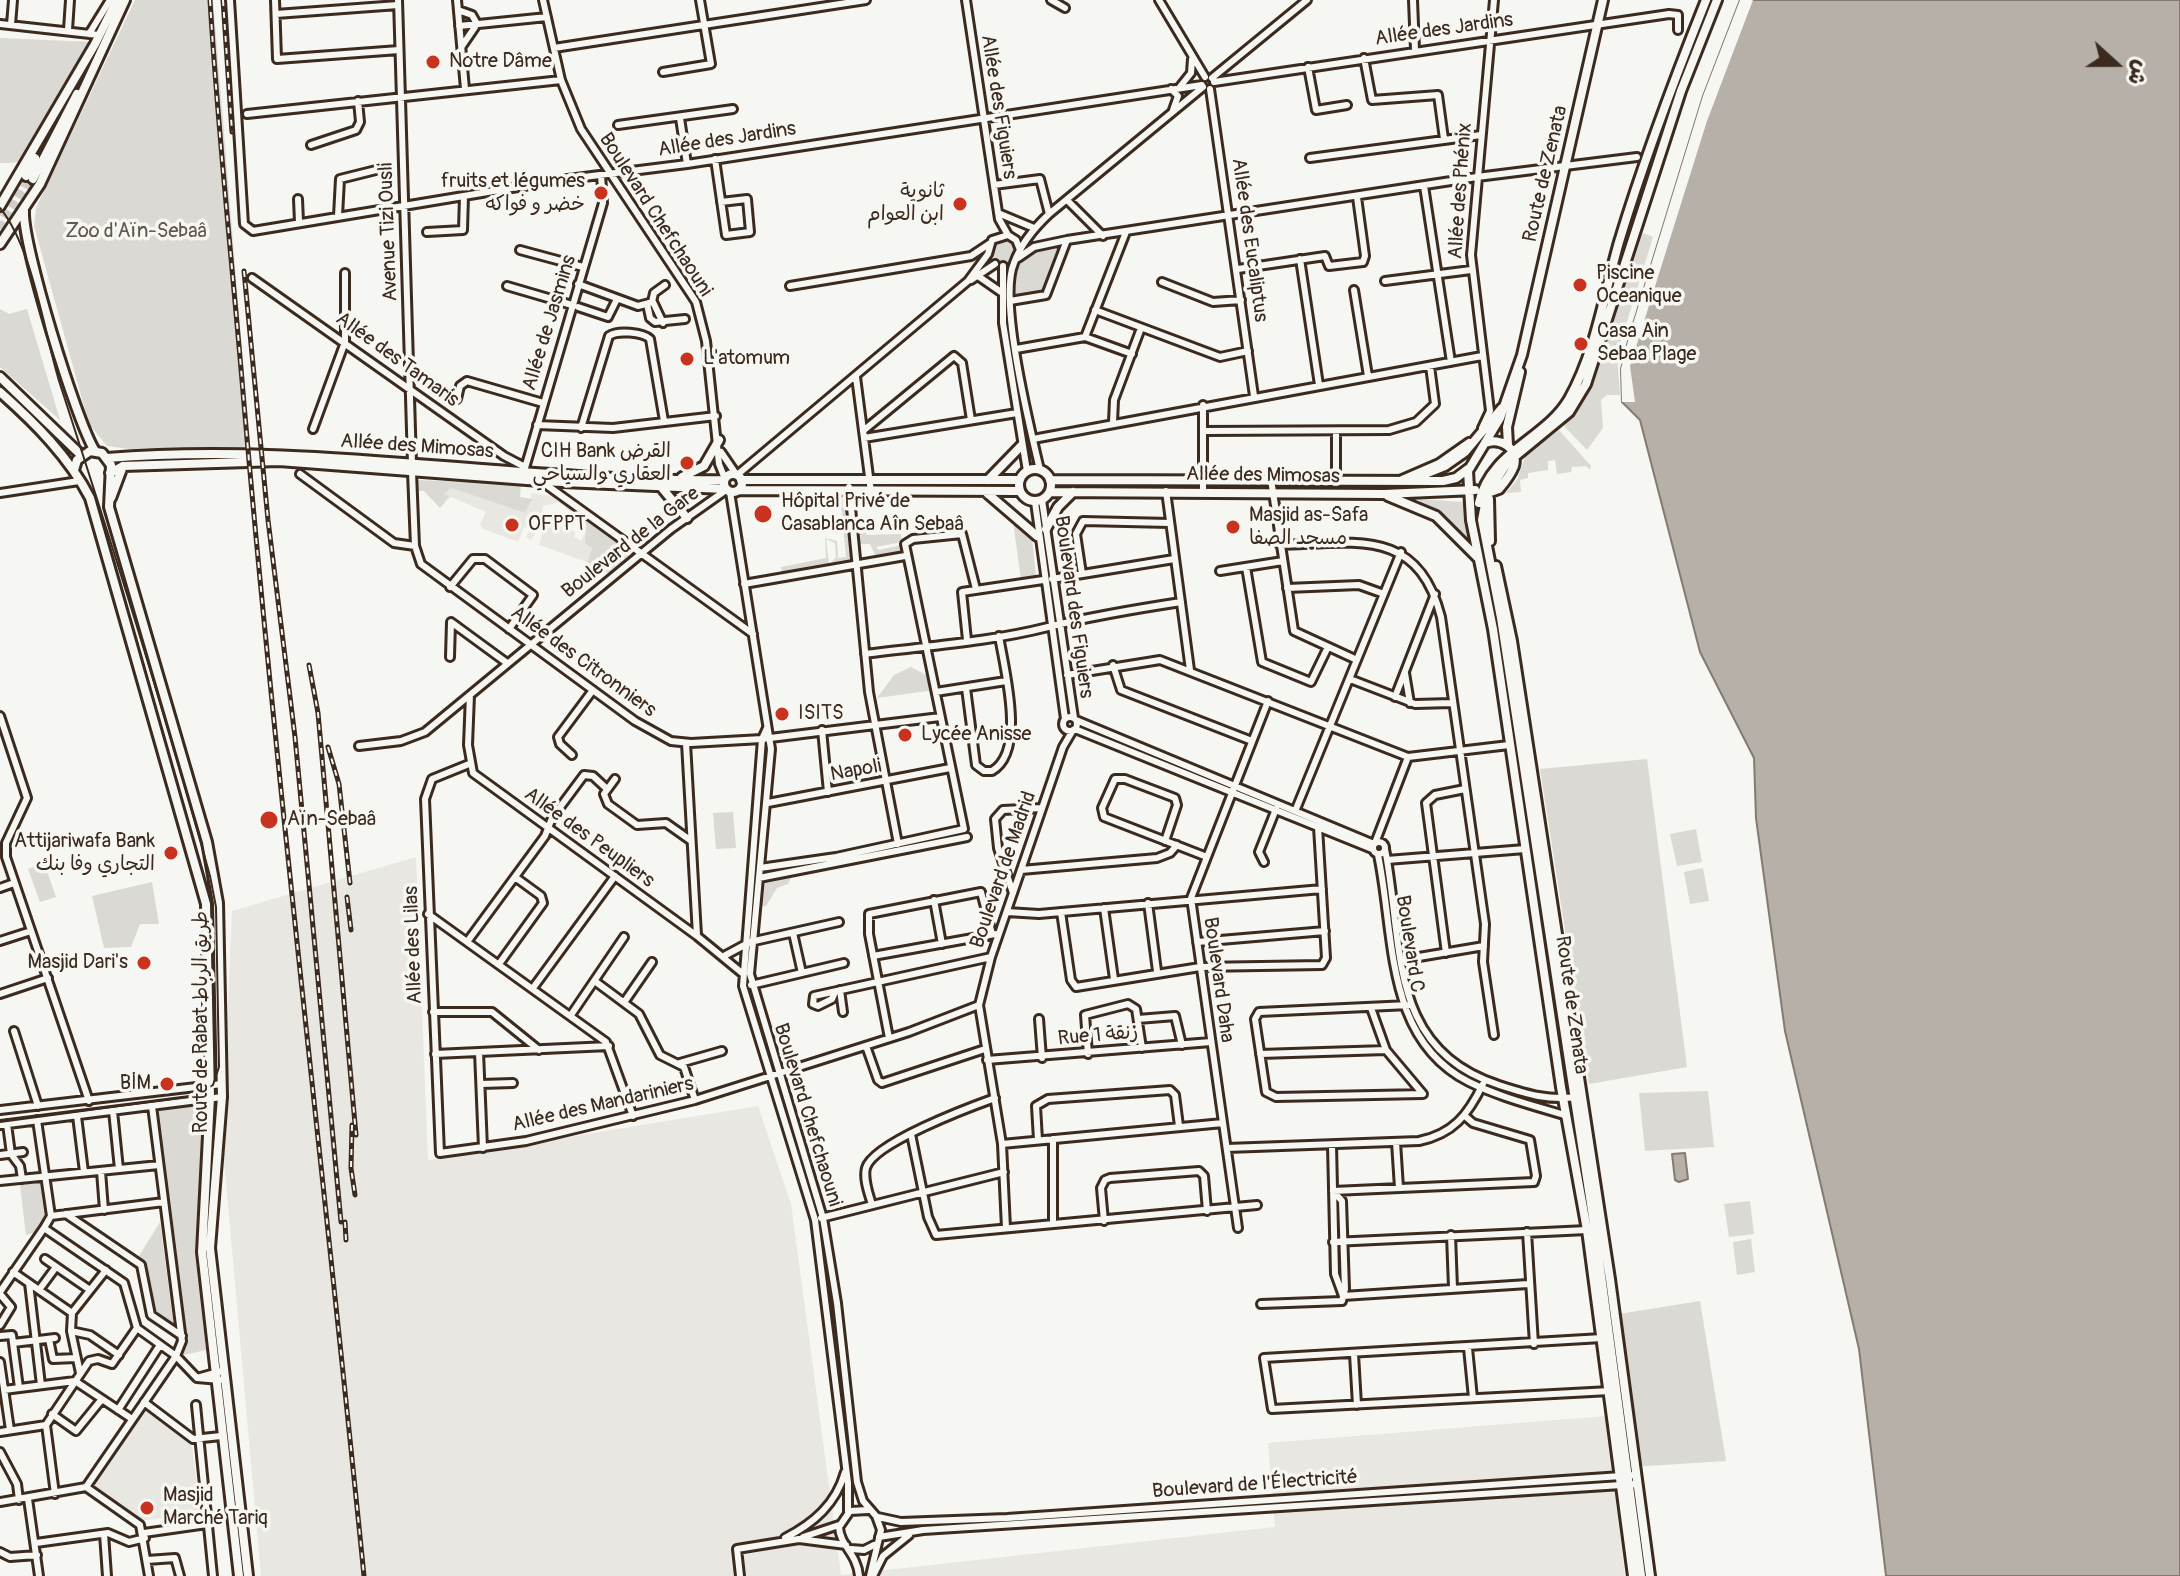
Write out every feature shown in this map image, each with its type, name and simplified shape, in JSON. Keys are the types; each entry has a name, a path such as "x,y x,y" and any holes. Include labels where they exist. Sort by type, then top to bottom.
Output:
{"main road":[{"path":"98,38 29,177 117,0"},
{"path":"0,206 98,38 125,0"},
{"name":"Route de Zenata","path":"1511,451 1507,427 1603,0"},
{"path":"1479,491 1511,451 1555,418 1579,379 1635,190 1678,67 1706,0"},
{"path":"1511,451 1569,412 1586,384 1681,91 1717,0"},
{"path":"0,244 57,150 98,38"},
{"path":"0,392 24,413 74,470 81,483 104,482 107,458 95,451 81,423 24,227 24,209"},
{"name":"Route de Zenata","path":"1469,468 1505,405 1522,355"},
{"path":"0,377 81,455"},
{"path":"1403,480 1435,471 1465,452 1505,405"},
{"path":"675,479 704,466 719,440"},
{"path":"1479,491 1499,489 1513,468 1511,451 1496,440 1484,443"},
{"path":"987,480 1021,446"},
{"path":"74,470 81,455 95,451"},
{"name":"Allée des Mimosas","path":"107,458 277,453 412,467"},
{"name":"Allée des Mimosas","path":"104,482 123,466 279,461 525,472 662,488 848,481 1019,480"},
{"path":"109,507 123,466"},
{"path":"1469,468 1479,491"},
{"name":"Allée des Mimosas","path":"1050,480 1447,480 1469,468"},
{"path":"1040,470 1050,480 1050,492 1038,501 1026,499 1020,491 1019,480 1027,471 1040,470"},
{"name":"Allée des Mimosas","path":"540,476 675,479 849,492 1020,491"},
{"name":"Route de Rabat طريق الرباط","path":"104,482 207,842 214,879 222,955 222,1097 210,1248 219,1376"},
{"name":"Route de Rabat طريق الرباط","path":"81,483 104,543 202,881 209,956 210,1085 202,1252 226,1436 239,1576"},
{"path":"662,488 687,518"},
{"name":"Route de Zenata","path":"1479,491 1478,558 1493,629 1525,849 1575,1116 1628,1480 1637,1576"},
{"name":"Route de Zenata","path":"1479,491 1512,641 1610,1391 1650,1576"},
{"name":"Allée des Mimosas","path":"1050,492 1384,494 1479,491"},
{"path":"986,492 1037,536"},
{"path":"1046,529 1058,507 1073,492"},
{"path":"1384,494 1436,516 1478,558"},
{"name":"Route de Rabat طريق الرباط","path":"226,1436 248,1576"}],"street":[{"path":"11,25 13,0"},
{"path":"68,30 70,0"},
{"path":"0,24 68,30 98,38 110,0"},
{"name":"Allée des Jardins","path":"230,0 244,224 247,230 259,231 464,196 1205,87"},
{"path":"275,0 277,59 399,50"},
{"path":"457,0 465,89"},
{"path":"543,1 553,0"},
{"path":"663,72 711,64 700,0"},
{"path":"554,48 865,0"},
{"name":"Allée des Figuiers","path":"966,0 999,216 996,237"},
{"path":"1051,0 1065,8"},
{"path":"1159,0 1192,56 1211,79"},
{"path":"1040,470 1016,349 1010,301 1017,257 1034,228 1049,214 1307,0"},
{"path":"1413,0 1415,50"},
{"name":"Allée des Phénix","path":"1403,480 1444,461 1472,440 1490,411 1471,270 1494,0"},
{"name":"Boulevard Chefchaouni","path":"543,1 561,80 581,129 605,175 696,302 706,341 721,452 732,484 767,728 744,992 815,1220 846,1469 848,1512"},
{"path":"276,14 398,2"},
{"name":"Avenue Tizi Ousli","path":"398,2 417,557"},
{"path":"458,10 472,15 477,24"},
{"name":"Allée des Jardins","path":"1211,79 1678,15 1678,30"},
{"path":"459,26 547,17"},
{"path":"461,49 477,24"},
{"path":"1172,112 1178,96 1175,89 1191,73 1192,56"},
{"path":"1364,58 1372,100 1438,95 1444,139"},
{"path":"1234,60 1231,69 1239,77"},
{"path":"1308,67 1316,110 1347,105"},
{"path":"1205,87 1211,79"},
{"path":"247,114 561,80"},
{"name":"Allée des Eucaliptus","path":"1205,87 1238,269 1254,396"},
{"path":"311,145 358,129 358,101"},
{"path":"618,125 733,109"},
{"path":"680,118 687,164"},
{"path":"1310,158 1481,135"},
{"path":"999,265 1042,244 1477,177 1637,157"},
{"path":"715,159 721,202 727,236 750,232 747,199 721,202"},
{"path":"338,216 340,179 376,170"},
{"name":"Allée de Jasmins","path":"525,472 603,203 605,175"},
{"path":"994,185 1040,179 1049,214"},
{"path":"1424,186 1451,362"},
{"path":"427,232 463,230 464,196"},
{"path":"1238,269 1327,256 1331,267 1363,262 1365,256 1357,197"},
{"path":"298,199 299,222"},
{"path":"1067,200 1103,236"},
{"path":"999,216 1034,228"},
{"name":"Allée des Figuiers","path":"999,216 1010,236"},
{"path":"790,286 971,256 996,237 1034,228"},
{"path":"1034,228 1035,240 1042,244"},
{"path":"1085,337 1126,232"},
{"path":"1010,236 1017,257"},
{"path":"1010,301 1046,295 1067,240"},
{"path":"989,244 988,254 999,265 1021,446 1027,471"},
{"path":"520,250 583,267"},
{"name":"Boulevard de la Gare","path":"977,274 988,254"},
{"path":"971,256 977,274 1001,293"},
{"path":"1300,259 1319,385"},
{"name":"Boulevard de la Gare","path":"359,746 420,735 529,644 732,484 968,281 999,265"},
{"path":"1385,281 1471,270"},
{"path":"313,429 345,342 345,273"},
{"name":"Allée des Tamaris","path":"252,278 525,472"},
{"path":"1162,282 1213,302 1241,300"},
{"path":"578,284 638,306 649,303 654,293 665,285"},
{"path":"507,286 608,317 617,299"},
{"path":"1354,290 1368,376"},
{"path":"649,303 663,323 685,319"},
{"path":"1095,310 1220,357 1248,351"},
{"path":"1113,422 1114,400 1141,328"},
{"path":"581,428 609,336 616,332 646,334 650,339 664,421"},
{"path":"1016,349 1085,337 1132,354"},
{"path":"864,434 954,356 962,363 971,420"},
{"path":"1033,439 1203,405 1482,356"},
{"path":"1204,431 1389,430 1424,417 1435,404 1430,366"},
{"path":"856,377 871,492"},
{"path":"457,399 460,386 467,381 543,403"},
{"path":"1203,405 1203,491"},
{"path":"864,434 1017,413"},
{"path":"537,425 621,428 716,416"},
{"path":"1336,431 1336,480"},
{"name":"Boulevard Chefchaouni","path":"721,452 719,464 732,484"},
{"path":"300,474 394,543 415,546"},
{"path":"540,476 641,555 753,634"},
{"path":"1271,479 1294,631 1327,649 1357,660"},
{"path":"848,481 865,654 898,844"},
{"path":"0,493 81,483"},
{"path":"1166,491 1190,670"},
{"name":"Boulevard des Figuiers","path":"1038,501 1046,529 1075,719 1074,730"},
{"name":"Boulevard des Figuiers","path":"1038,501 1037,536 1064,728"},
{"path":"1082,574 1076,534 1083,521 1170,523"},
{"path":"760,868 964,829 928,645 905,556 905,544 910,540 962,534 976,589"},
{"path":"1280,545 1364,543 1401,552 1420,569 1435,594 1476,854 1483,962 1494,1035"},
{"path":"1296,809 1401,552"},
{"path":"450,587 478,556 505,573 533,595 509,629"},
{"path":"744,584 905,556"},
{"name":"Allée des Citronniers","path":"417,557 450,587 657,735 686,743 766,738 940,717"},
{"path":"1052,579 1174,559"},
{"path":"1220,571 1283,561"},
{"path":"1246,567 1262,662 1310,683 1327,649"},
{"path":"967,640 960,595 976,589 1043,580"},
{"path":"1287,588 1359,585 1384,594"},
{"path":"1395,697 1435,594"},
{"path":"865,654 999,636 1181,602"},
{"path":"1426,618 1441,617"},
{"path":"450,657 451,622 507,663"},
{"path":"966,688 976,765 984,771 992,771 1002,762 1010,740 999,636"},
{"path":"1067,675 1154,659 1190,670 1408,757 1509,745"},
{"path":"1113,665 1121,690 1252,741"},
{"path":"1405,673 1410,703"},
{"path":"1350,679 1410,703 1452,703"},
{"path":"936,692 1006,681"},
{"path":"572,755 557,740 593,690"},
{"path":"469,764 470,695"},
{"name":"Boulevard Daha","path":"1238,1228 1191,898 1268,701"},
{"path":"0,716 27,798 6,843 3,858 89,1101"},
{"path":"1065,719 1075,719 1236,784 1378,847"},
{"path":"1064,728 1318,827 1378,847"},
{"name":"Boulevard de Madrid","path":"1063,747 1064,728"},
{"path":"822,730 828,792"},
{"name":"Boulevard de Madrid","path":"1006,1228 1002,1144 979,1005 995,934 1007,912 1063,747 1074,730"},
{"name":"Boulevard Chefchaouni","path":"747,943 768,803 766,738"},
{"path":"686,743 697,936"},
{"path":"1378,847 1383,821 1408,757"},
{"name":"Allée des Peupliers","path":"469,764 477,777 746,974"},
{"name":"Allée des Lilas","path":"440,1153 428,914 426,791 436,776 469,764"},
{"name":"Napoli","path":"768,803 885,783 950,768"},
{"path":"467,942 584,775 593,776 607,789"},
{"path":"615,779 607,789 604,800 634,823 643,827 666,823 690,840"},
{"path":"1165,841 1177,805 1175,798 1125,779 1115,779 1102,808 1102,816 1165,841 1207,857"},
{"path":"1446,953 1426,803 1435,795 1465,789"},
{"path":"1013,893 998,848 995,819 1003,810 1042,808"},
{"path":"1264,862 1259,852 1276,809"},
{"path":"1061,912 1072,984 1081,987 1157,971 1200,967 1322,965 1326,958 1318,827"},
{"path":"759,878 967,837"},
{"path":"1021,870 1157,858 1170,853 1177,845"},
{"name":"Boulevard C","path":"1378,847 1387,860 1406,1006"},
{"name":"Boulevard C","path":"1378,847 1406,1006 1432,1055 1456,1074 1575,1116"},
{"path":"1387,860 1525,849"},
{"path":"533,988 615,876"},
{"path":"499,964 543,903 541,896 515,877"},
{"path":"0,888 14,883"},
{"path":"1007,912 1061,912 1191,898 1322,889"},
{"path":"873,956 995,934 981,892 869,914 873,956 889,1038"},
{"path":"934,900 942,944"},
{"path":"1148,903 1157,971"},
{"path":"1104,908 1114,979"},
{"path":"428,914 571,1015 609,1046 633,1116"},
{"path":"724,956 747,943 839,922"},
{"path":"989,922 1002,924"},
{"path":"0,941 31,931"},
{"path":"1197,942 1325,931"},
{"path":"793,933 802,973"},
{"path":"571,1015 624,937"},
{"path":"1401,960 1484,946"},
{"path":"843,1012 838,991 991,957"},
{"path":"625,1001 652,962"},
{"path":"751,985 844,963"},
{"name":"Boulevard Chefchaouni","path":"746,974 810,1166 823,1218 838,1309 857,1482 868,1510"},
{"path":"0,994 48,978"},
{"path":"596,982 625,1001 643,1019 660,1055 680,1063 686,1071 695,1100"},
{"path":"771,1076 979,1005"},
{"path":"1088,1054 1085,1015 1132,1005 1138,1019 1142,1048"},
{"path":"1371,1008 1386,1050 1423,1094 1271,1096 1264,1086 1255,1019 1259,1012 1406,1006"},
{"path":"433,1012 492,1012 539,1050"},
{"path":"1138,1019 1175,1016 1182,1045"},
{"path":"1039,1019 1042,1058"},
{"path":"14,1031 38,1106"},
{"name":"Rue 1 زنقة","path":"987,1060 1042,1058 1211,1042"},
{"path":"435,1054 609,1046"},
{"path":"866,1046 878,1080 882,1083 985,1049"},
{"path":"1260,1054 1386,1050"},
{"path":"680,1063 722,1051"},
{"path":"479,1052 483,1148"},
{"name":"Allée des Mandariniers","path":"440,1153 483,1148 633,1116 771,1076"},
{"path":"481,1084 513,1083"},
{"path":"0,1110 222,1084"},
{"path":"1227,1148 1396,1142 1437,1137 1451,1130 1465,1116 1482,1084"},
{"name":"Boulevard C","path":"1482,1084 1538,1098 1572,1098"},
{"path":"1038,1140 1036,1106 1048,1099 1170,1090 1175,1095 1179,1126"},
{"path":"22,1179 20,1166 11,1154 4,1124 222,1097"},
{"path":"872,1205 867,1165 911,1134 995,1098"},
{"path":"0,1502 86,1487 176,1356 182,1336 152,1106"},
{"path":"113,1111 119,1169"},
{"path":"77,1116 84,1172"},
{"path":"1333,1191 1534,1182 1536,1176 1530,1140 1473,1123 1465,1116"},
{"path":"0,1325 11,1307 0,1293 51,1216 37,1120"},
{"path":"1002,1144 1223,1123"},
{"path":"911,1134 931,1229 936,1235 1257,1205"},
{"path":"1053,1139 1053,1224"},
{"path":"1396,1142 1399,1188"},
{"path":"1332,1145 1333,1191 1342,1201 1337,1242 1343,1296"},
{"path":"0,1155 23,1152"},
{"path":"0,1181 159,1165"},
{"path":"101,1171 104,1210"},
{"path":"1104,1221 1101,1188 1110,1178 1199,1171 1204,1176 1207,1211"},
{"path":"815,1220 1004,1172"},
{"path":"51,1216 164,1202"},
{"path":"66,1214 141,1265 151,1315 182,1336"},
{"path":"44,1228 127,1287 137,1328 176,1356 197,1378 219,1376"},
{"path":"1337,1242 1587,1230"},
{"path":"1527,1232 1534,1344"},
{"path":"1451,1235 1453,1288"},
{"path":"45,1259 90,1290"},
{"path":"39,1290 56,1267"},
{"path":"80,1373 71,1331 72,1313 106,1270"},
{"path":"13,1272 72,1313"},
{"path":"29,1283 41,1385"},
{"path":"1261,1304 1337,1303 1343,1296 1528,1284"},
{"path":"55,1494 46,1425 92,1359 111,1365 137,1328"},
{"path":"71,1331 90,1335 119,1355"},
{"path":"0,1336 12,1335 19,1388"},
{"path":"1602,1338 1264,1358 1272,1409 1610,1391"},
{"path":"13,1343 52,1339 53,1359 76,1358"},
{"path":"118,1410 160,1345"},
{"path":"1468,1348 1473,1398"},
{"path":"1354,1354 1357,1405"},
{"path":"0,1362 10,1430"},
{"path":"4,1390 75,1381 132,1419"},
{"path":"52,1414 76,1431 102,1399"},
{"path":"144,1402 188,1436 201,1440 226,1436"},
{"path":"196,1405 213,1576"},
{"path":"0,1432 46,1425"},
{"path":"0,1452 17,1484 19,1500"},
{"path":"780,1541 820,1514 834,1499 846,1469"},
{"name":"Boulevard de l'Électricité","path":"876,1516 901,1522 1007,1518 1628,1480"},
{"name":"Boulevard de l'Électricité","path":"878,1540 913,1532 1628,1480"},
{"path":"86,1487 134,1519 144,1536 148,1576"},
{"path":"28,1499 39,1576"},
{"path":"859,1576 848,1547 839,1534 839,1525 848,1512 868,1510 876,1516 878,1540 872,1576"},
{"path":"36,1543 113,1533 129,1542 144,1536 207,1524"},
{"path":"740,1576 737,1549 799,1539 839,1525"},
{"path":"872,1576 883,1556 913,1532"},
{"path":"104,1534 107,1576"},
{"path":"799,1539 864,1550 878,1540"},
{"path":"0,1552 10,1557 37,1555"},
{"path":"147,1560 171,1557 177,1560 180,1576"}],"shaded area":[{"path":"1740,0 2180,0 2180,1576 1886,1576 1859,1349 1785,1031 1756,818 1754,758 1700,652 1640,420 1622,402 1621,369 1629,337 1703,96"},
{"name":"OFPPT","path":"451,488 525,513 532,502 531,493 553,496 559,502 543,506 540,524 550,528 554,523 575,532 574,537 581,541 584,534 587,536 592,548 587,562 539,545 543,532 538,530 531,540 526,537 530,530 524,526 518,542 483,529 480,524 486,512 451,497 440,508 448,497 444,493"},
{"path":"416,857 428,1160 758,1106 791,1204 841,1575 1275,1527 1268,1443 1606,1416 1625,1576 261,1576 222,1137 232,911"},
{"path":"1685,1153 1688,1179 1679,1182 1675,1180 1672,1154"},
{"path":"145,1410 192,1446 200,1510 143,1521 138,1529 84,1492 82,1485 126,1420 134,1426"}],"green space":[{"name":"Zoo d'Aïn-Sebaâ","path":"135,0 213,0 250,447 129,449 107,446 89,424 34,226 36,208"},
{"path":"0,38 93,42 65,104 39,150 31,157 12,163 0,163"},
{"path":"1643,233 1653,237 1617,354 1620,395 1607,395 1601,400 1603,428 1587,450 1564,426 1590,389"},
{"path":"1004,239 1013,242 1016,251 1013,260 1004,263 995,260 992,251 995,242"},
{"path":"1063,245 1046,294 1013,298 1011,286 1017,267 1032,254"},
{"path":"0,309 9,314 27,309 60,420 0,367"},
{"path":"1559,430 1591,466 1590,470 1586,466 1572,467 1571,472 1557,474 1555,460 1548,461 1548,470 1528,473 1528,478 1520,480 1521,492 1506,493 1517,480 1526,454"},
{"path":"418,480 521,484 520,497 533,499 525,513 451,488 444,494 449,496 440,508 424,491 415,491"},
{"path":"832,494 837,499 847,499 853,560 831,563 836,557 835,543 826,539 829,564 782,574 781,567 826,558 825,538 837,541 838,558 846,557 841,504 812,506 810,501"},
{"path":"1417,499 1464,502 1468,541"},
{"path":"559,502 569,502 630,550 634,557 612,574 586,565 592,548 585,543 586,524"},
{"path":"857,516 867,535 901,534 902,542 876,547 879,550 901,545 902,552 875,555 870,544 859,544"},
{"path":"1013,521 1032,537 1036,577 1021,580"},
{"path":"911,667 932,678 934,690 877,698 894,675"},
{"path":"1647,759 1687,1067 1589,1084 1540,769"},
{"path":"733,812 736,848 716,849 713,813"},
{"path":"1696,829 1702,862 1677,866 1670,834"},
{"path":"44,863 56,897 40,902 28,869"},
{"path":"1703,868 1709,901 1690,904 1684,872"},
{"path":"791,878 788,884 777,888 766,906 758,907 763,884"},
{"path":"152,882 159,924 140,924 131,947 104,948 92,896"},
{"path":"1708,1091 1714,1147 1645,1151 1639,1093"},
{"path":"208,1099 197,1252 206,1350 179,1356 152,1106"},
{"path":"43,1181 51,1216 37,1232 26,1235 20,1185"},
{"path":"1750,1201 1754,1234 1729,1237 1724,1204"},
{"path":"160,1222 174,1327 163,1320 152,1304 147,1276 139,1256"},
{"path":"1751,1239 1755,1272 1737,1275 1733,1242"},
{"path":"1700,1301 1726,1461 1631,1467 1613,1315"}],"pier":[{"path":"1740,0 1753,0 1707,121 1630,366 1635,402 1622,402 1621,369 1629,337 1703,96"}],"tunnel":[{"path":"0,215 26,176"},
{"path":"0,229 33,179"}],"tram line":[{"path":"0,208 21,245 29,268 60,384 138,629 210,876 216,907 219,1067 213,1085 194,1096 0,1122"}],"railway":[{"path":"210,0 257,551 364,1576"},
{"path":"223,0 232,132"},
{"path":"244,271 268,520 295,737 341,1222"},
{"path":"309,665 318,713 356,1135"},
{"path":"328,747 339,784 350,883"},
{"path":"347,897 351,930"},
{"path":"352,1125 351,1168 355,1195"},
{"path":"345,1222 346,1240"}],"place":[{"name":"Notre Dâme","path":"433,62"},
{"name":"fruits et légumes خضر و فواكه","path":"601,193"},
{"name":"ثانوية ابن العوام","path":"960,204"},
{"name":"Piscine Oceanique","path":"1580,285"},
{"name":"Casa Ain Sebaa Plage","path":"1581,344"},
{"name":"L'atomum","path":"687,359"},
{"name":"CIH Bank القرض العقاري والسياحي","path":"687,463"},
{"name":"Hôpital Privé de Casablanca Aîn Sebaâ","path":"763,514"},
{"name":"OFPPT","path":"512,525"},
{"name":"Masjid as-Safa مسجد الصفا","path":"1233,527"},
{"name":"ISITS","path":"782,714"},
{"name":"Lycée Anisse","path":"905,735"},
{"name":"Aïn-Sebaâ","path":"269,820"},
{"name":"Attijariwafa Bank التجاري وفا بنك","path":"171,853"},
{"name":"Masjid Dari's","path":"144,963"},
{"name":"BİM","path":"167,1084"},
{"name":"Masjid Marché Tariq","path":"147,1508"}]}
